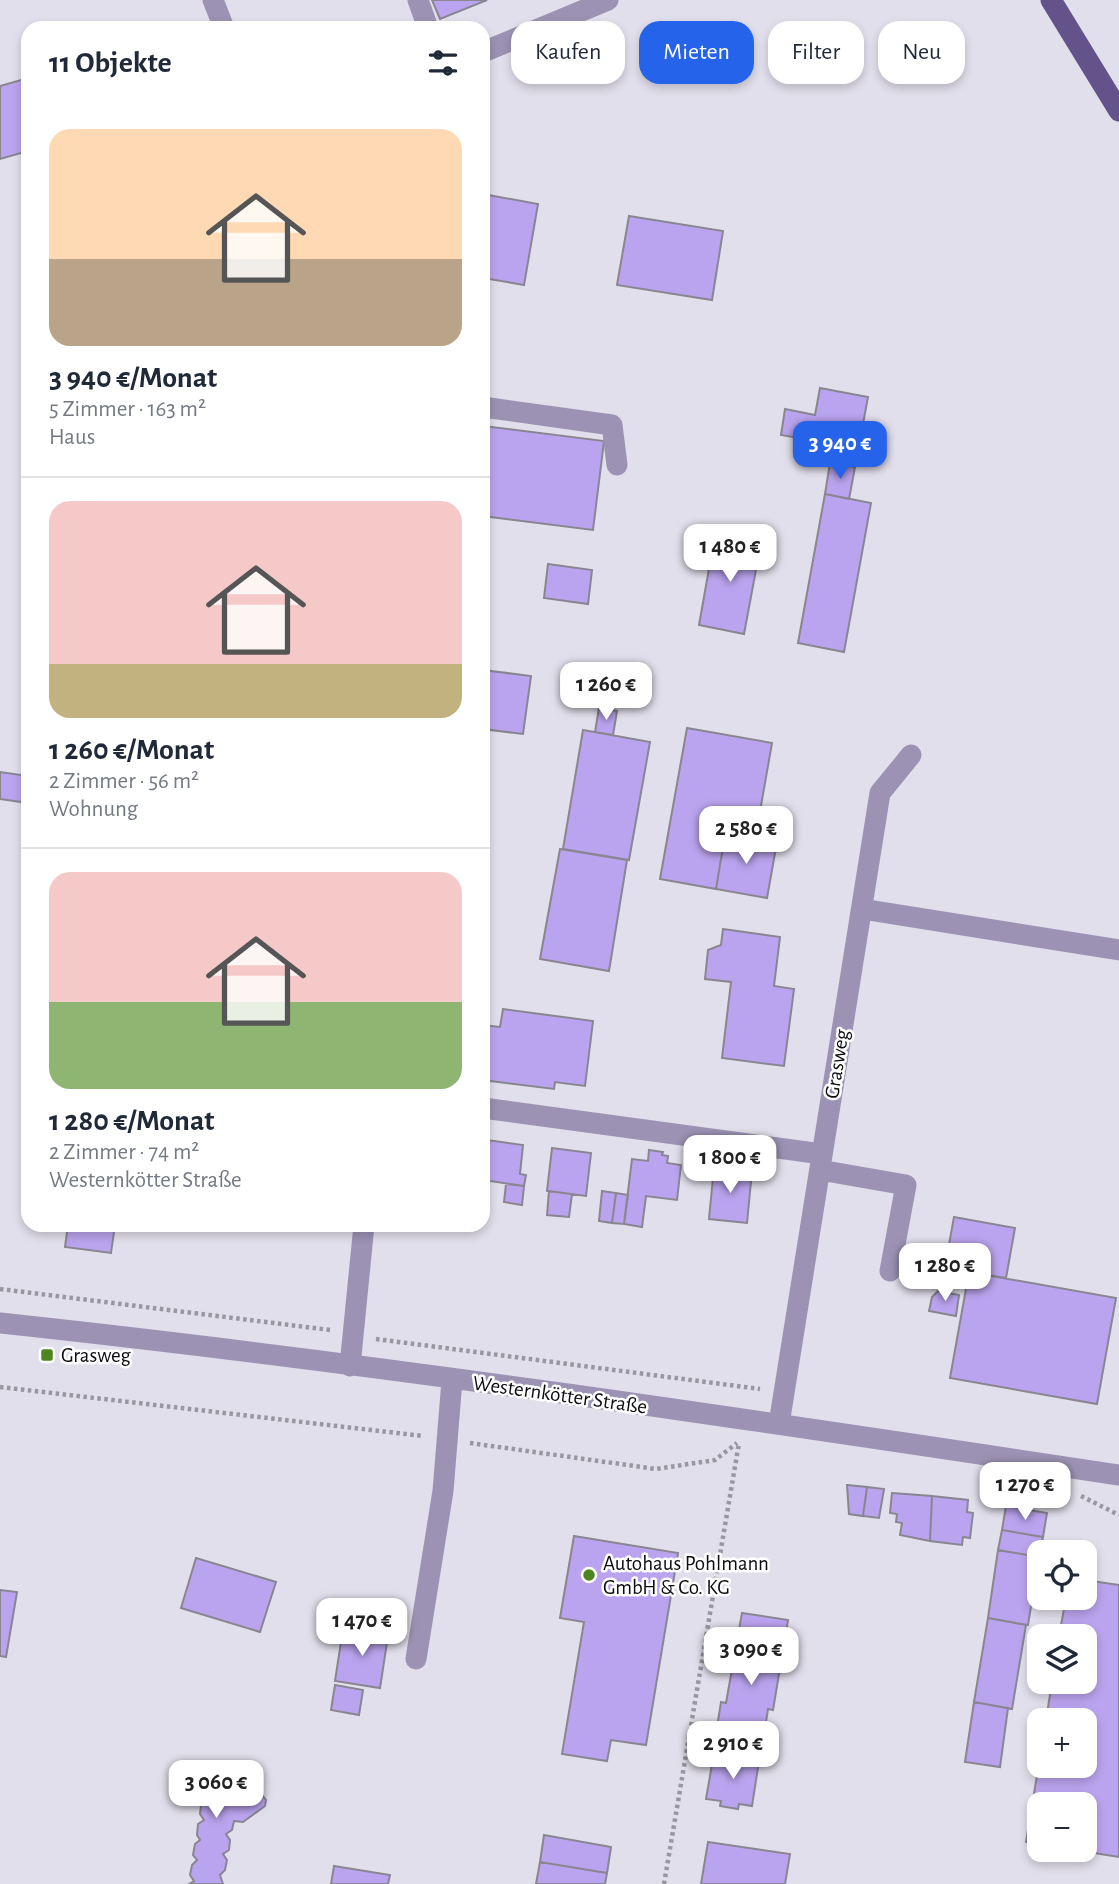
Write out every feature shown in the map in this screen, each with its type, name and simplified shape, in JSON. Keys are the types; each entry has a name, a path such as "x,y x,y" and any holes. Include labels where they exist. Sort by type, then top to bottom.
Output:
{"main road":[{"path":"1051,0 1119,111"}],"street":[{"path":"213,0 221,21"},
{"path":"418,0 426,21"},
{"path":"490,49 608,0"},
{"path":"490,408 612,425 617,465"},
{"name":"Grasweg","path":"779,1424 880,793 911,755"},
{"path":"862,909 1119,950"},
{"path":"490,1109 821,1162 906,1185 890,1271"},
{"path":"350,1366 362,1232"},
{"name":"Westernkötter Straße","path":"0,1324 350,1366 743,1419 1119,1475"},
{"path":"416,1659 443,1491 452,1380"}],"path":[{"path":"0,1387 447,1440 656,1469 715,1460 739,1441 753,1443"},
{"path":"743,1419 748,1388"},
{"path":"664,1884 739,1441"},
{"path":"1080,1495 1119,1516"}],"building":[{"path":"432,0 487,0 440,19"},
{"path":"21,80 21,153 0,159 0,86"},
{"path":"490,195 538,204 524,285 490,279"},
{"path":"629,216 723,231 712,300 617,285"},
{"path":"820,388 868,397 855,467 807,459 811,440 781,435 785,409 815,415"},
{"path":"490,427 604,441 593,530 490,517"},
{"path":"830,463 855,467 849,499 825,494"},
{"path":"825,494 871,503 844,652 798,643"},
{"path":"715,535 761,543 744,634 699,625"},
{"path":"548,564 592,570 588,604 544,598"},
{"path":"490,671 531,676 523,734 490,730"},
{"path":"599,708 617,711 613,735 595,732"},
{"path":"687,728 772,743 755,840 725,835 716,889 660,879"},
{"path":"583,730 650,742 629,860 563,849"},
{"path":"0,772 21,775 21,802 0,799"},
{"path":"725,835 777,842 767,898 716,889"},
{"path":"560,849 627,860 609,971 540,959"},
{"path":"723,929 780,937 774,986 794,989 784,1066 722,1058 731,982 705,979 708,950 721,945"},
{"path":"503,1009 593,1021 585,1086 555,1082 554,1089 490,1081 490,1026 500,1027"},
{"path":"490,1140 523,1145 520,1174 526,1175 524,1186 490,1181"},
{"path":"552,1148 591,1153 586,1196 547,1191"},
{"path":"649,1150 663,1152 662,1155 668,1156 667,1163 681,1165 677,1200 646,1196 642,1227 624,1224 632,1159 648,1161"},
{"path":"714,1167 752,1171 747,1223 709,1219"},
{"path":"506,1184 524,1186 522,1205 504,1202"},
{"path":"549,1191 572,1194 569,1217 547,1215"},
{"path":"602,1191 616,1193 612,1223 599,1221"},
{"path":"616,1193 628,1195 624,1224 612,1223"},
{"path":"954,1217 1015,1228 1006,1278 969,1272 968,1276 944,1272"},
{"path":"67,1232 114,1232 111,1253 65,1247"},
{"path":"969,1272 1116,1298 1097,1404 950,1378"},
{"path":"938,1291 959,1295 956,1316 929,1311 932,1297"},
{"path":"847,1485 867,1487 863,1516 849,1514"},
{"path":"867,1487 884,1489 879,1518 863,1516"},
{"path":"892,1493 932,1496 930,1541 900,1535 902,1523 896,1522 897,1514 890,1513"},
{"path":"932,1496 968,1500 967,1512 973,1513 970,1538 963,1537 962,1545 930,1541"},
{"path":"1006,1506 1047,1513 1043,1537 1002,1530"},
{"path":"1002,1530 1043,1537 1042,1540 1027,1540 1027,1555 998,1550"},
{"path":"574,1536 678,1553 646,1745 611,1740 607,1761 562,1754 584,1622 560,1618"},
{"path":"998,1550 1027,1555 1027,1610 1030,1610 1028,1624 988,1618"},
{"path":"196,1558 276,1582 260,1632 181,1608"},
{"path":"1097,1582 1119,1585 1119,1857 1097,1854 1097,1792 1034,1792 1037,1778 1097,1778 1097,1708 1048,1708 1050,1694 1097,1694 1097,1624 1061,1624 1064,1610 1097,1610"},
{"path":"0,1590 17,1592 6,1657 0,1656"},
{"path":"742,1613 788,1620 773,1710 768,1709 760,1761 713,1753 721,1702 726,1703"},
{"path":"988,1618 1026,1625 1012,1709 974,1702"},
{"path":"343,1629 388,1636 380,1688 335,1681"},
{"path":"335,1685 363,1690 359,1715 331,1710"},
{"path":"974,1702 1008,1708 1000,1767 965,1762"},
{"path":"714,1753 759,1761 752,1806 739,1804 738,1809 720,1806 721,1801 706,1799"},
{"path":"187,1768 198,1770 202,1776 208,1771 218,1773 227,1785 238,1787 242,1792 248,1788 258,1790 266,1800 265,1806 243,1822 234,1821 232,1830 226,1834 230,1840 229,1850 223,1854 227,1860 225,1870 220,1875 223,1884 189,1884 194,1881 190,1875 192,1865 197,1860 193,1855 195,1844 200,1840 197,1835 198,1824 204,1820 200,1814 201,1805 192,1804 176,1782 177,1775"},
{"path":"544,1835 611,1847 607,1873 540,1862"},
{"path":"708,1842 790,1854 785,1884 701,1884"},
{"path":"540,1862 607,1873 605,1884 536,1884"},
{"path":"334,1866 390,1875 388,1884 331,1884"}],"place":[{"name":"Grasweg","path":"47,1355"},
{"name":"Autohaus Pohlmann GmbH & Co. KG","path":"589,1575"}]}
